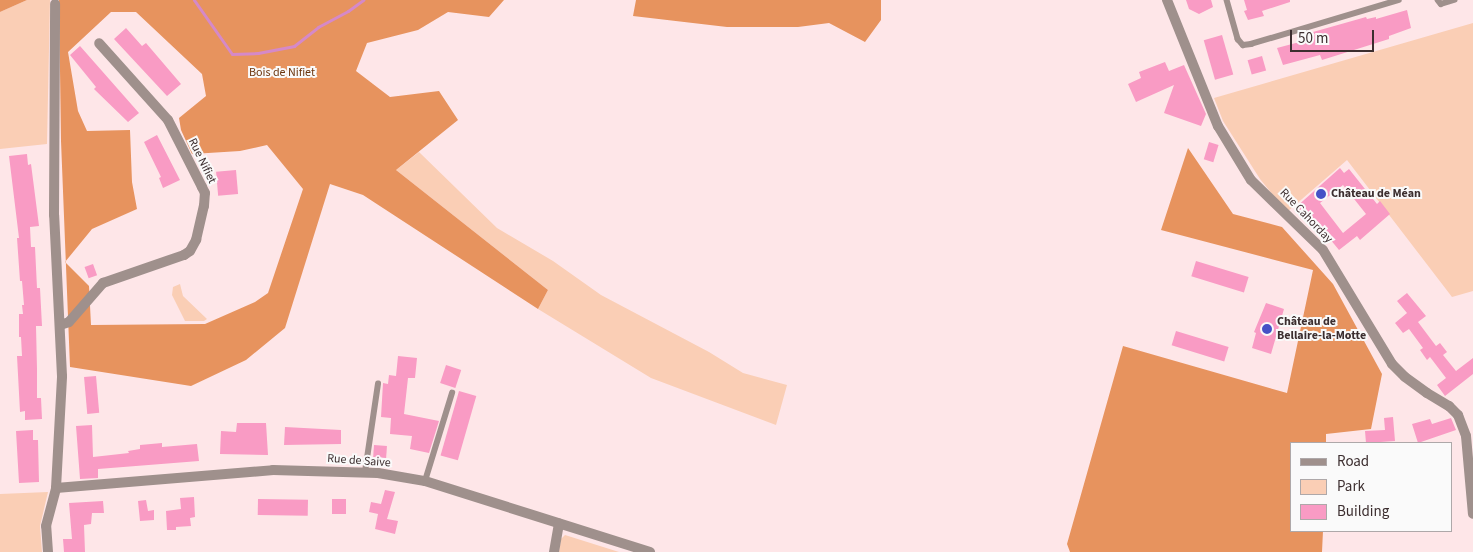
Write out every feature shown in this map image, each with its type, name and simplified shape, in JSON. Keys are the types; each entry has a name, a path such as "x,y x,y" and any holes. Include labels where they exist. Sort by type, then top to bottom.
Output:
{"street":[{"name":"Rue Cahorday","path":"1167,0 1218,126 1251,180 1323,250 1392,364 1420,388 1449,406 1458,415 1466,436 1473,514"},
{"path":"48,552 46,526 56,488 62,376 54,215 55,4"},
{"name":"Rue Nifiet","path":"60,325 69,322 103,283 184,255 190,251 196,240 204,206 202,187 168,120 99,43"},
{"name":"Rue de Saive","path":"56,488 273,470 365,472 425,481 650,552"},
{"path":"554,552 559,523"}],"lane":[{"path":"1227,0 1238,39 1243,45 1399,0"},
{"path":"1438,0 1441,4 1454,0"},
{"path":"365,472 378,384"},
{"path":"425,481 452,392"}],"green space":[{"path":"0,0 27,0 0,12"},
{"path":"27,0 50,0 47,144 0,149 0,12"},
{"name":"Bois de Nifiet","path":"59,0 504,0 489,17 448,12 418,30 367,43 356,71 390,97 439,91 458,120 396,170 548,290 538,309 363,195 330,184 285,328 246,360 191,386 70,367 66,263 89,286 91,325 205,324 255,302 268,293 303,189 267,145 240,151 192,154 181,130 179,118 206,96 202,74 136,12 111,12 68,52 78,111 87,131 130,130 132,182 137,209 92,229 66,261 61,141"},
{"path":"636,0 881,0 881,20 865,42 829,23 798,27 727,27 633,16"},
{"path":"1473,23 1473,291 1452,297 1347,160 1287,212 1260,179 1223,121 1214,98"},
{"path":"1188,148 1233,214 1282,227 1333,284 1382,374 1371,429 1326,434 1326,442 1290,442 1290,532 1323,532 1322,552 1070,552 1067,544 1123,346 1287,393 1313,270 1161,230"},
{"path":"419,152 497,228 553,261 601,295 709,352 743,373 787,385 776,425 651,378 538,309 548,290 396,170"},
{"path":"180,284 183,296 207,319 204,321 185,321 172,295 173,287"},
{"path":"48,492 40,526 42,552 0,552 0,494"},
{"path":"565,535 619,552 559,552 561,539"}],"building":[{"path":"1186,0 1211,0 1213,7 1199,14 1189,9"},
{"path":"1244,0 1290,0 1290,2 1262,11 1264,16 1248,20 1244,11 1247,10"},
{"path":"1407,10 1411,28 1389,36 1389,39 1322,60 1320,55 1283,65 1277,48 1307,40 1306,38 1315,35 1313,32 1366,17 1367,19 1376,17 1376,19"},
{"path":"126,28 142,46 146,43 181,84 167,96 114,39"},
{"path":"1222,35 1233,74 1215,80 1204,40"},
{"path":"80,46 139,113 128,122 94,89 96,87 70,55"},
{"path":"1262,56 1266,70 1252,75 1248,60"},
{"path":"1165,62 1169,71 1184,65 1206,114 1201,126 1164,113 1174,85 1136,102 1128,84 1141,78 1139,72"},
{"path":"157,135 180,180 163,188 159,178 161,177 144,142"},
{"path":"1209,142 1219,145 1213,162 1204,159"},
{"path":"27,154 28,165 31,164 39,226 30,227 31,247 35,247 37,288 40,288 42,326 36,326 37,398 41,398 42,419 25,420 25,411 20,412 17,356 22,356 21,337 19,337 19,314 23,314 22,305 24,305 22,281 20,281 17,238 19,238 9,156"},
{"path":"1340,168 1344,173 1349,169 1377,204 1380,201 1390,214 1360,240 1357,236 1339,250 1320,227 1314,231 1295,208","holes":["1343,185 1366,214 1343,233 1320,203"]},
{"path":"236,170 238,194 218,196 216,172"},
{"path":"1196,261 1249,277 1244,292 1191,276"},
{"path":"93,264 97,275 89,278 85,267"},
{"path":"1407,293 1426,316 1418,322 1436,346 1440,343 1447,352 1443,355 1456,371 1473,358 1473,374 1445,396 1437,385 1446,378 1430,357 1427,360 1420,350 1423,348 1409,329 1403,333 1395,323 1407,313 1397,301"},
{"name":"Château de Bellaire-la-Motte","path":"1266,303 1284,309 1271,354 1252,348 1256,333 1254,332"},
{"path":"1176,331 1229,347 1224,361 1172,345"},
{"path":"398,356 417,358 415,378 408,378 404,414 439,421 429,453 410,449 412,436 390,434 391,418 381,417 383,383 388,384 389,375 396,376"},
{"path":"446,365 461,370 455,388 440,383"},
{"path":"96,376 99,413 87,414 84,377"},
{"path":"459,391 476,396 458,460 441,455"},
{"path":"1393,417 1395,441 1366,442 1365,431 1385,430 1384,418"},
{"path":"1451,418 1456,430 1418,442 1412,424 1430,419 1432,424"},
{"path":"237,423 266,423 268,455 220,454 221,431 236,432"},
{"path":"92,425 93,457 129,453 128,451 140,449 140,445 162,443 162,447 197,444 199,461 98,469 98,478 80,479 76,426"},
{"path":"285,427 341,430 341,444 284,445"},
{"path":"33,430 33,440 38,440 39,482 19,483 16,431"},
{"path":"374,445 387,446 386,458 373,457"},
{"path":"385,490 395,492 387,519 398,521 395,534 375,529 378,514 369,512 371,502 381,504"},
{"path":"194,497 195,517 190,518 191,526 167,530 166,511 181,509 180,498"},
{"path":"258,499 308,500 308,516 258,515"},
{"path":"332,499 346,499 346,514 332,514"},
{"path":"146,500 148,511 154,510 154,520 140,521 138,501"},
{"path":"103,501 104,513 92,513 91,524 84,525 85,552 64,552 63,539 72,539 69,503"}],"waterway":[{"path":"194,0 232,54 258,53 294,46 318,27 348,11 363,0"}],"place":[{"name":"Château de Méan","path":"1321,194"},
{"name":"Château de Bellaire-la-Motte","path":"1267,329"}]}
